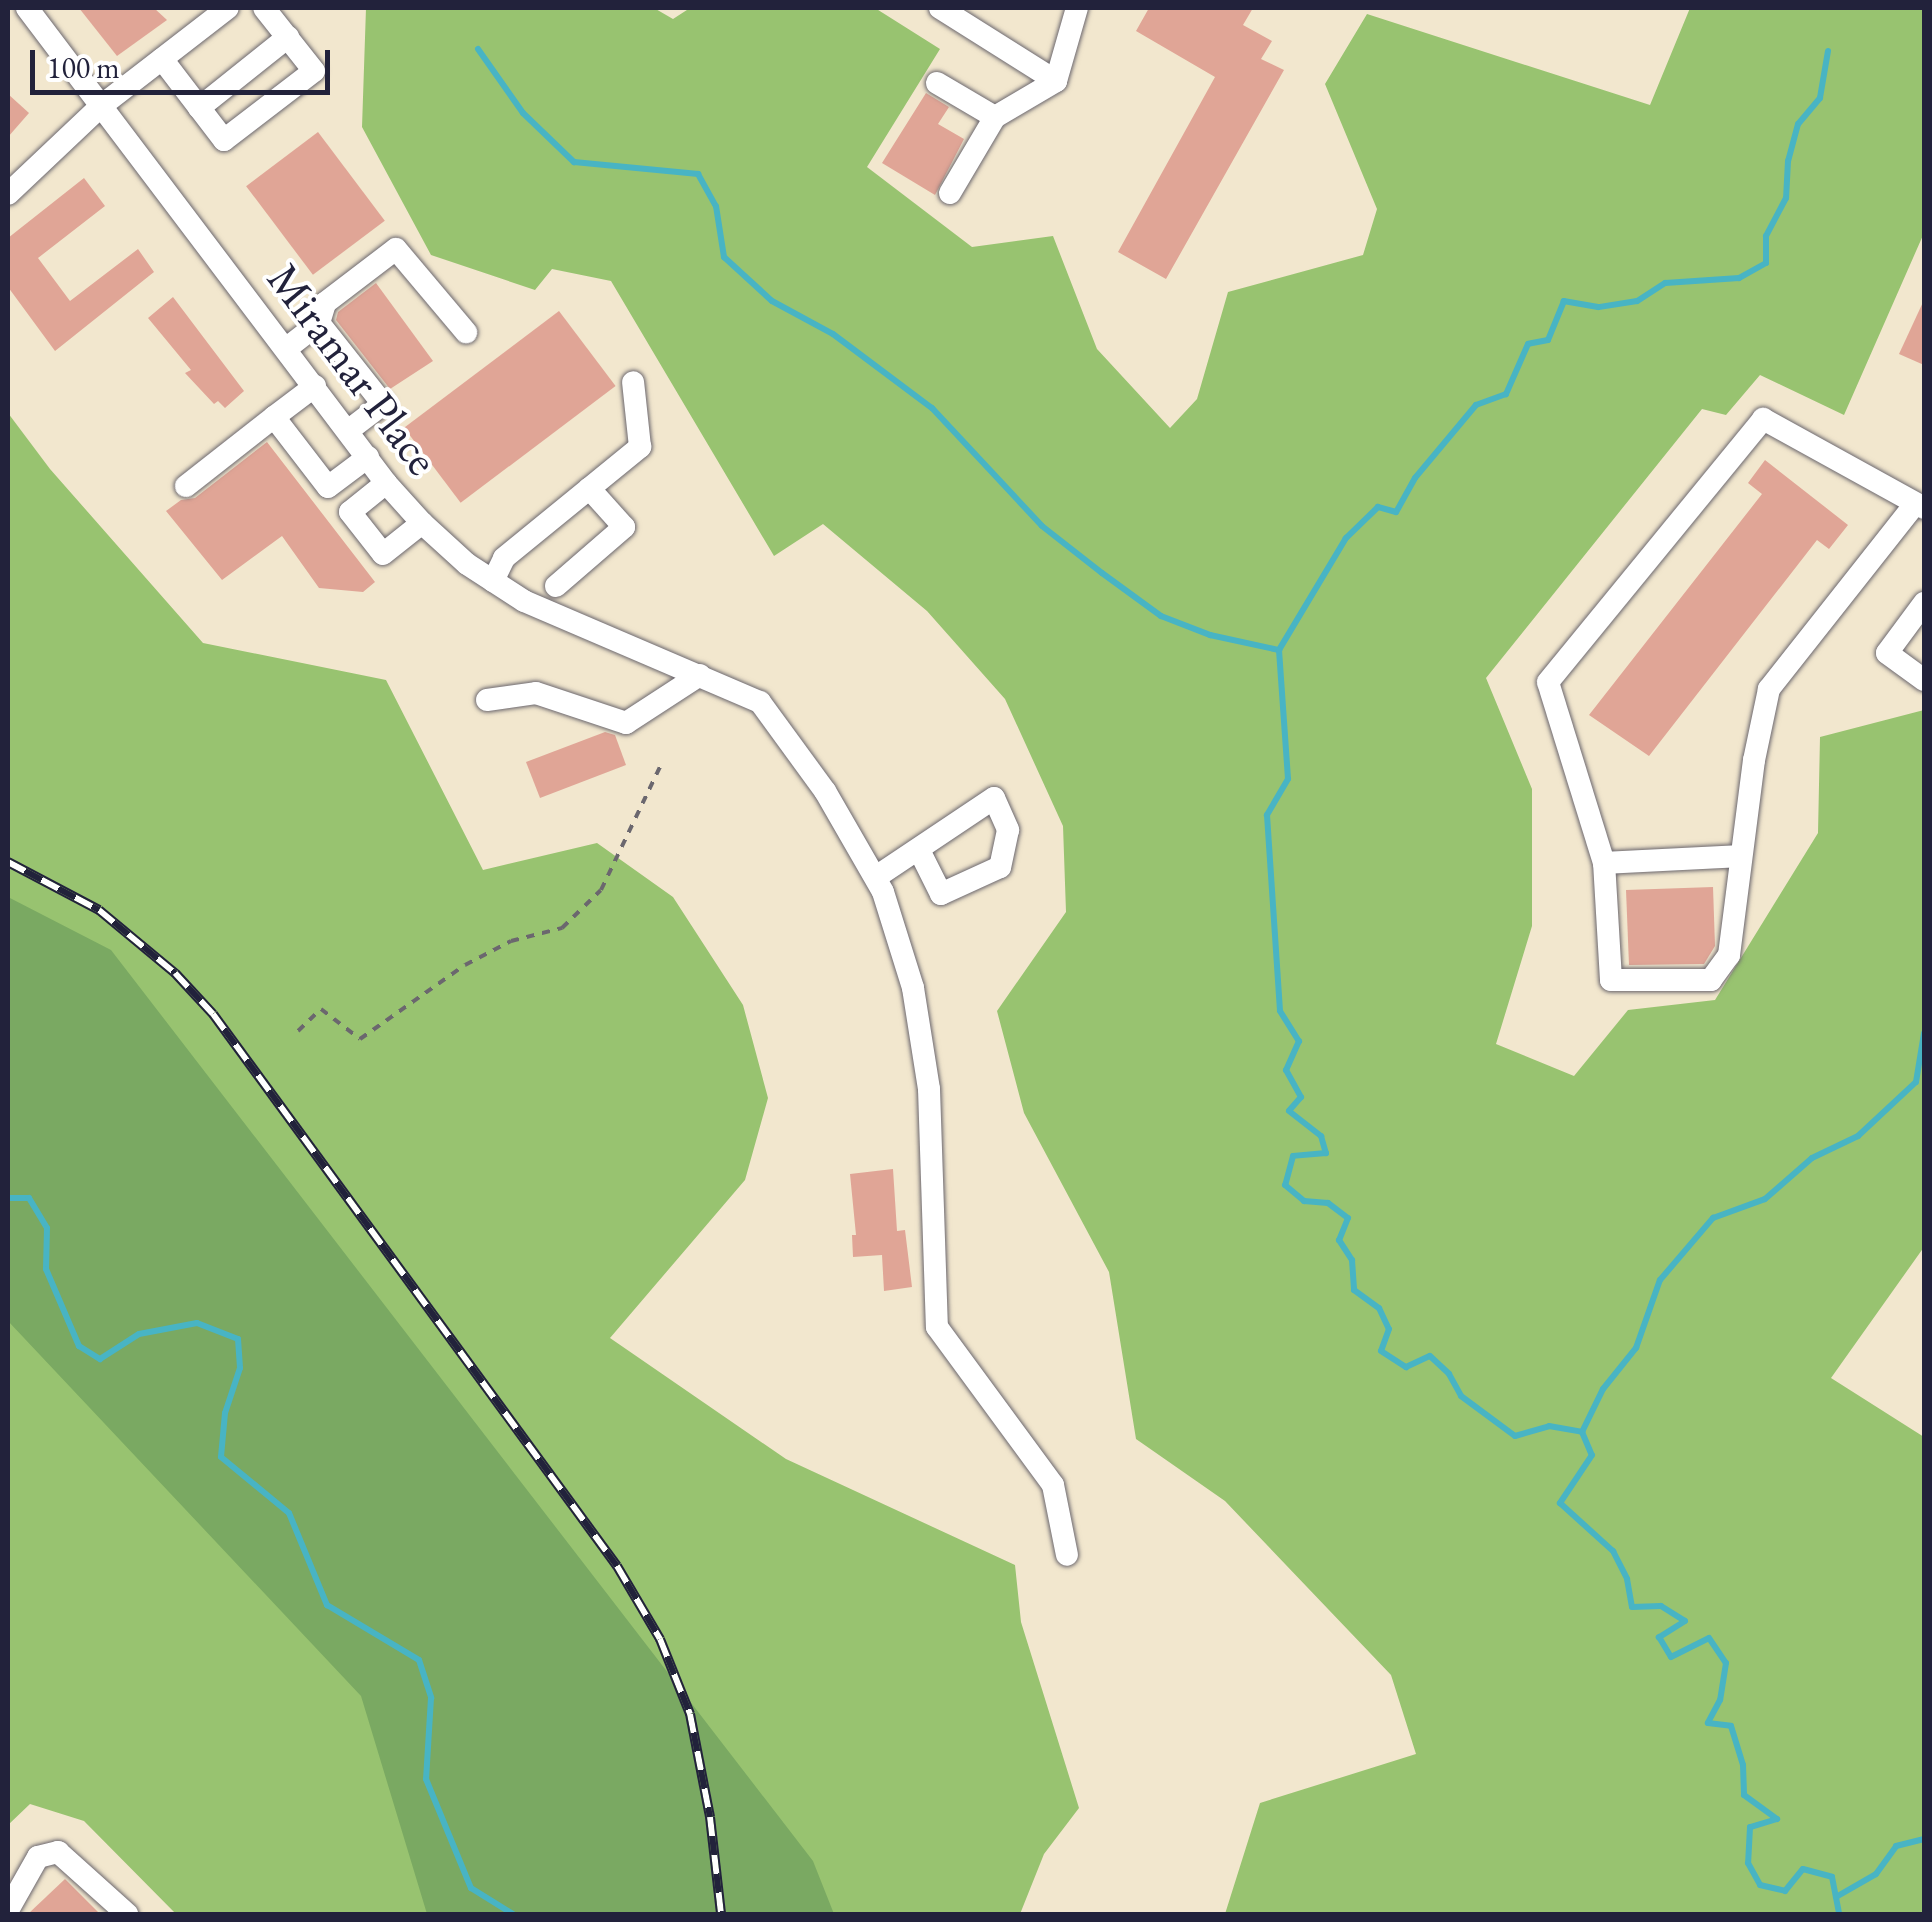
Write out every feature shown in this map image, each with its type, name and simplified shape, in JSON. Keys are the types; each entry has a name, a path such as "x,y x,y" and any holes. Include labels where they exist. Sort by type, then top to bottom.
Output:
{"street":[{"name":"Miramar Place","path":"27,8 386,484 422,523 492,581 572,625 760,702 826,790 876,877 914,988 930,1089 937,1327 1054,1484 1067,1555"},
{"path":"8,194 102,106 228,8"},
{"path":"162,59 224,140 314,70 264,8"},
{"path":"940,8 1056,81"},
{"path":"950,193 994,117 1056,81 1077,8"},
{"path":"199,108 288,38"},
{"path":"937,83 994,117"},
{"path":"287,348 319,323 325,303 396,249 466,332"},
{"path":"319,323 383,404 349,430"},
{"path":"492,581 504,558 640,447 633,382"},
{"path":"186,486 315,386"},
{"path":"274,418 328,487 368,457"},
{"path":"1763,419 1920,506 1769,689 1754,760 1728,955 1711,980 1611,980 1604,863 1548,682 1763,419"},
{"path":"386,484 350,512 384,554 422,523"},
{"path":"556,586 624,527 590,488"},
{"path":"1924,603 1887,653 1924,680"},
{"path":"486,700 536,693 626,722 700,675"},
{"path":"876,877 919,850"},
{"path":"1604,863 1741,856"},
{"path":"8,1910 38,1857 58,1852 127,1914"}],"path":[{"path":"298,1030 320,1009 360,1039 465,964 511,940 562,928 601,890 661,765"}],"green space":[{"path":"366,8 654,8 673,19 690,8 875,8 940,49 867,167 972,247 1053,236 1097,349 1170,428 1197,399 1228,292 1363,255 1377,209 1325,84 1367,14 1650,105 1690,8 1924,8 1924,233 1844,415 1760,375 1726,415 1702,409 1486,678 1532,789 1532,926 1496,1044 1574,1076 1628,1010 1715,1000 1818,833 1820,737 1924,710 1924,1247 1831,1378 1924,1437 1924,1914 1225,1914 1260,1803 1416,1754 1391,1675 1225,1501 1136,1439 1109,1272 1024,1113 997,1011 1066,912 1063,826 1005,699 927,611 823,524 774,556 611,281 552,269 535,290 431,255 362,127"},
{"path":"8,413 50,469 203,643 386,680 483,870 597,843 673,897 743,1005 768,1098 745,1180 610,1338 786,1459 1015,1565 1021,1622 1079,1808 1044,1854 1020,1914 176,1914 84,1821 30,1804 8,1825"},
{"path":"8,897 111,950 813,1861 834,1914 427,1914 361,1696 8,1321"}],"building":[{"path":"79,8 154,8 167,20 117,56"},
{"path":"1149,8 1253,8 1243,25 1272,41 1261,59 1284,70 1166,279 1118,252 1215,77 1136,31"},
{"path":"926,93 949,107 938,124 964,139 935,195 882,163"},
{"path":"8,94 29,113 8,137"},
{"path":"318,132 385,221 313,275 246,186"},
{"path":"84,178 105,206 38,258 70,301 138,249 154,272 55,351 8,287 8,238"},
{"path":"376,283 433,361 390,389 336,320 338,312"},
{"path":"173,297 244,391 225,408 218,401 214,404 185,373 191,370 148,318"},
{"path":"1924,300 1924,365 1899,354"},
{"path":"559,311 616,386 461,503 404,428"},
{"path":"267,442 375,582 363,592 319,588 282,536 222,580 166,511 181,500 195,498"},
{"path":"1765,460 1848,525 1829,549 1817,540 1649,756 1589,715 1762,494 1748,483"},
{"path":"605,732 615,735 626,765 540,798 526,762"},
{"path":"1713,887 1715,946 1704,964 1629,965 1626,890"},
{"path":"893,1169 897,1231 905,1230 912,1287 884,1291 882,1255 853,1257 852,1235 856,1235 850,1174"},
{"path":"65,1879 100,1914 28,1914"}],"waterway":[{"path":"478,49 523,113 574,162 698,174 716,206 724,257 772,301 833,334 932,408 1042,526 1102,573 1161,616 1210,635 1279,650"},
{"path":"1828,51 1820,98 1798,124 1788,161 1786,198 1766,236 1766,263 1739,278 1665,283 1637,301 1598,307 1564,301 1548,340 1528,344 1506,394 1476,405 1415,478 1396,512 1378,507 1346,538 1279,650 1288,779 1267,815 1280,1011 1299,1041 1286,1070 1301,1097 1289,1111 1321,1136 1326,1153 1293,1156 1285,1185 1304,1201 1328,1203 1348,1218 1339,1240 1352,1260 1354,1290 1379,1308 1389,1329 1381,1351 1406,1367 1430,1356 1449,1374 1461,1396 1515,1436 1549,1426 1582,1432 1592,1455 1560,1503 1613,1551 1627,1579 1632,1607 1661,1606 1685,1621 1659,1637 1671,1657 1709,1638 1726,1663 1720,1700 1708,1723 1731,1726 1743,1765 1744,1795 1777,1819 1750,1827 1748,1863 1760,1885 1785,1891 1803,1869 1832,1877 1839,1914"},
{"path":"1582,1432 1603,1389 1636,1348 1660,1280 1713,1218 1765,1199 1812,1158 1858,1136 1916,1082 1924,1033"},
{"path":"8,1198 29,1198 47,1228 46,1269 79,1346 100,1359 139,1334 197,1323 238,1339 240,1368 225,1413 221,1457 289,1513 327,1605 419,1660 431,1698 426,1779 471,1888 513,1914"},
{"path":"1836,1897 1876,1874 1896,1846 1924,1839"}],"railway":[{"path":"8,862 99,910 175,973 213,1014 617,1566 660,1639 690,1714 710,1817 721,1914"}]}
